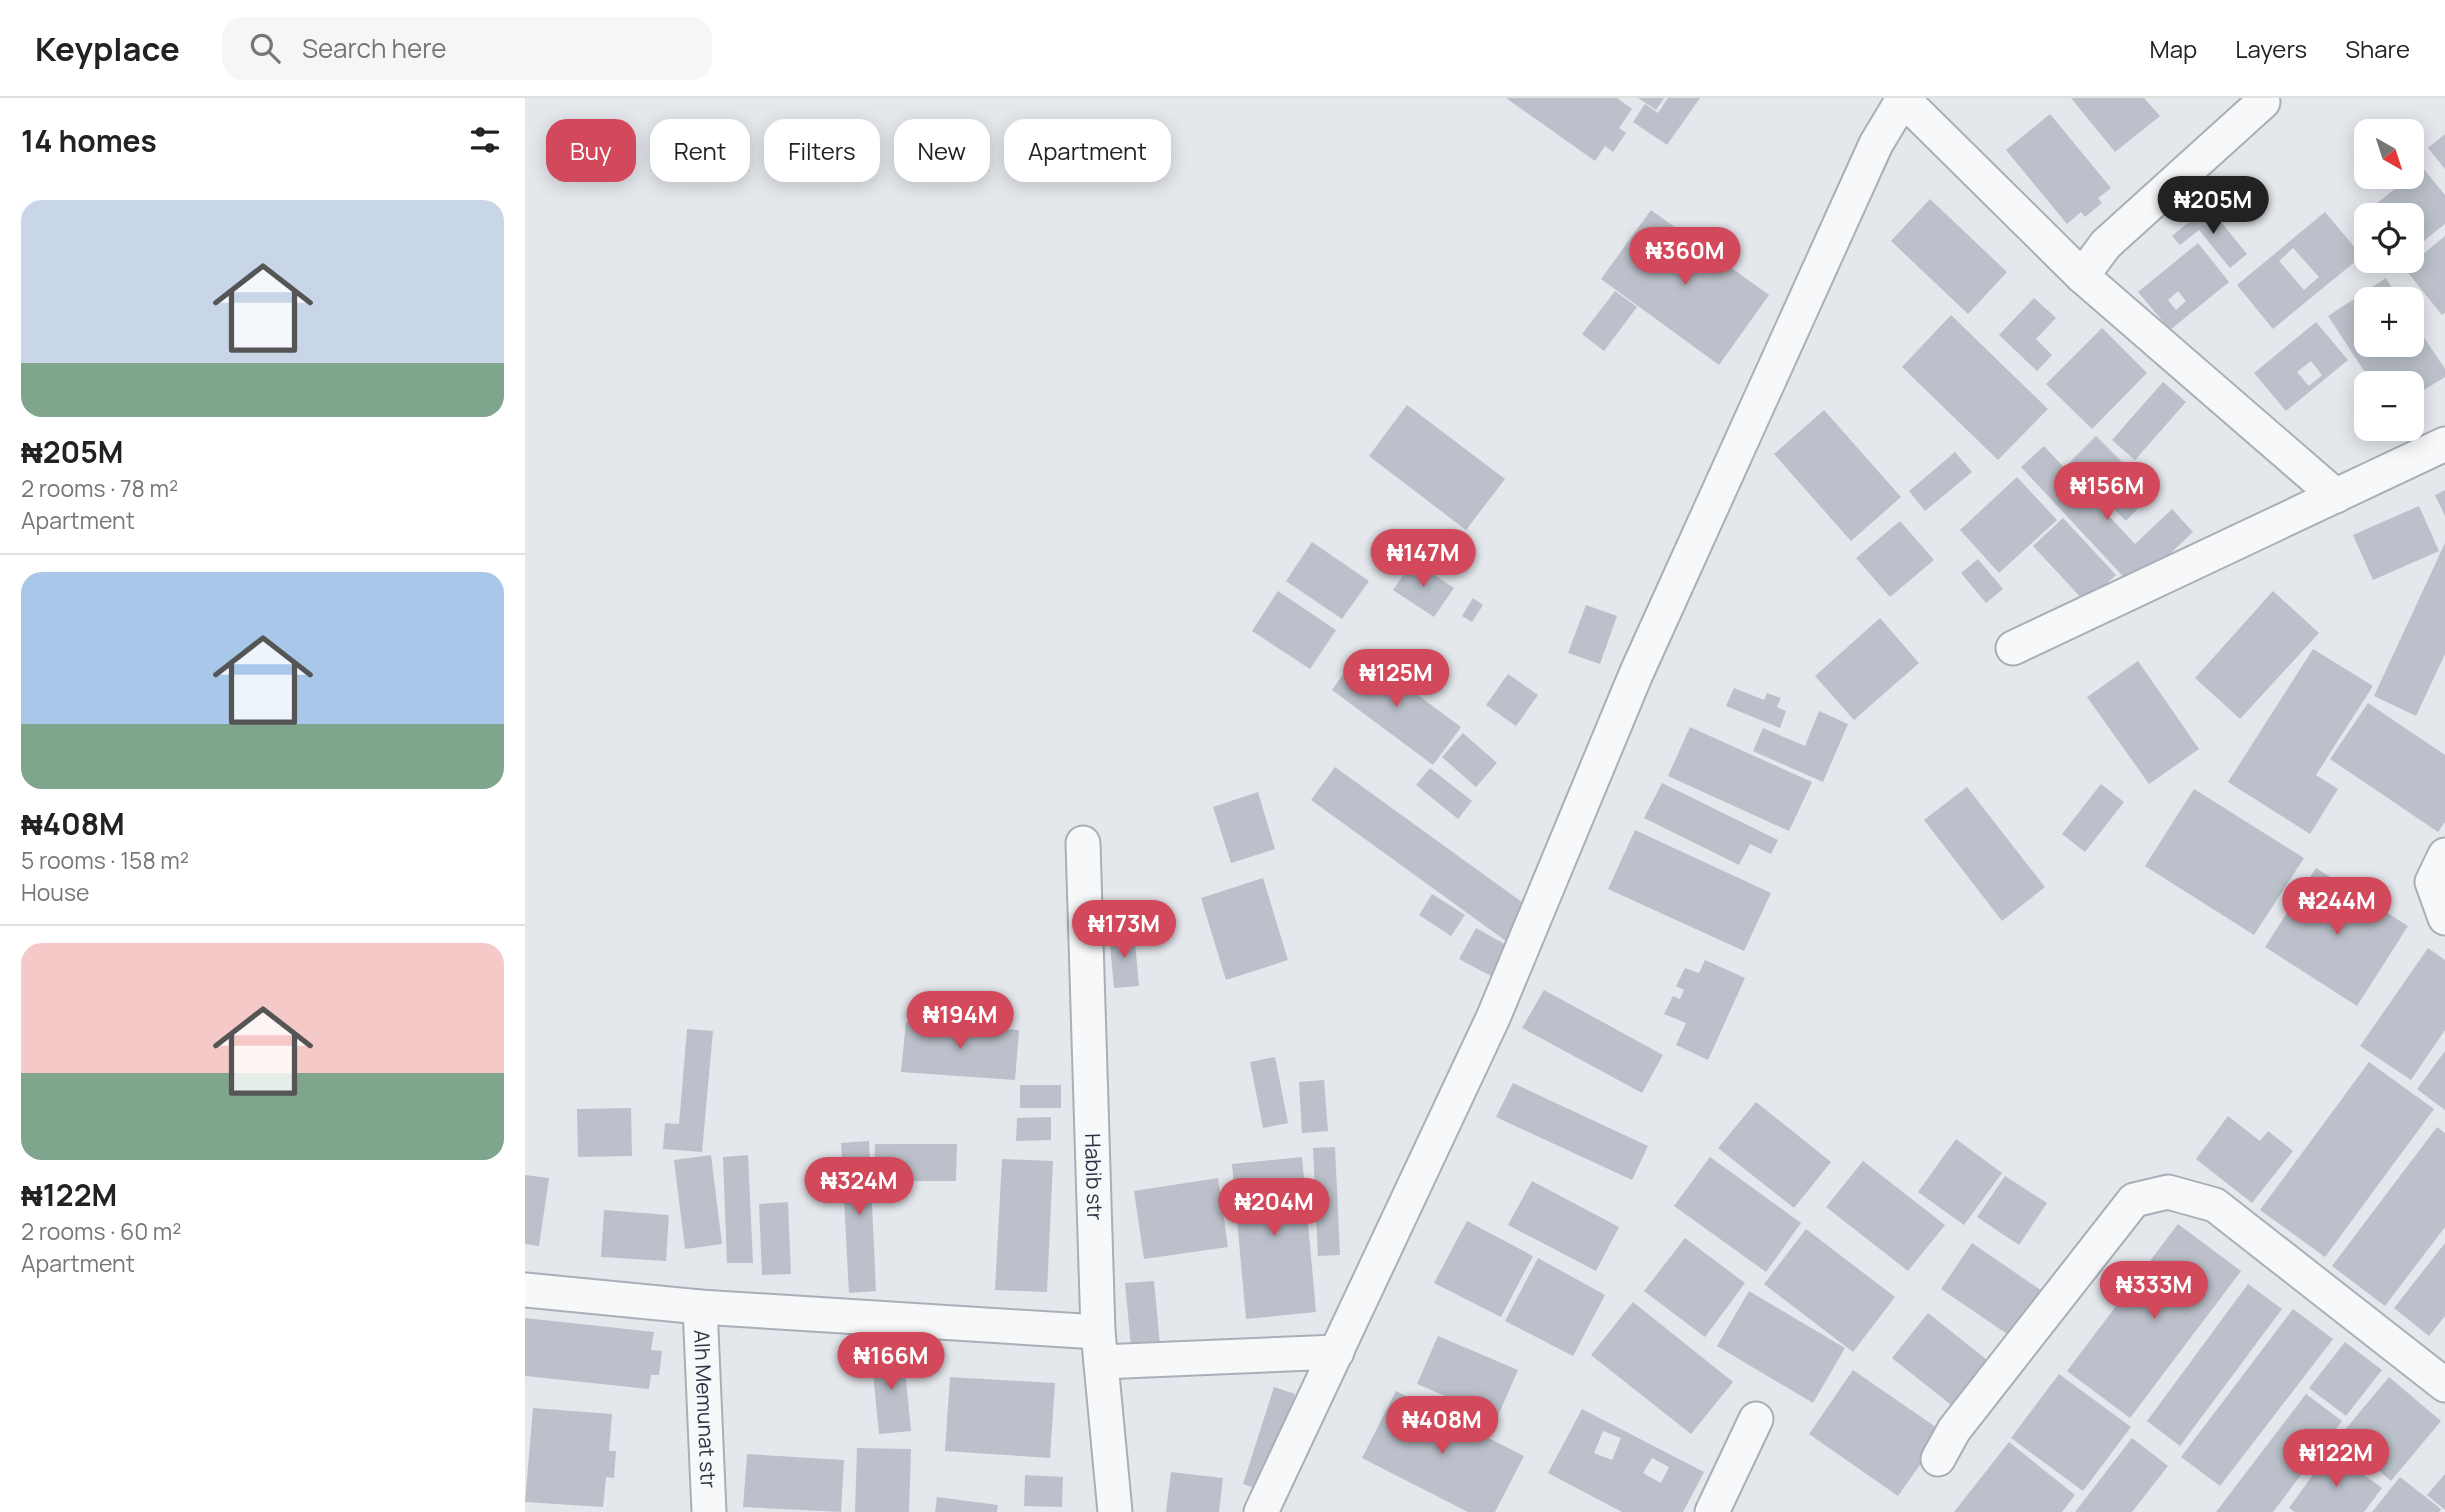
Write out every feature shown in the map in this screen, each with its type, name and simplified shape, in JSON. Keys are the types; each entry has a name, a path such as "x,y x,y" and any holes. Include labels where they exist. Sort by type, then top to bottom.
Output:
{"street":[{"path":"1261,1512 1493,1018 1636,674 1876,144 1902,99 2082,276 2336,496"},
{"path":"2082,276 2106,244 2263,102"},
{"path":"2013,648 2445,444"},
{"name":"Habib str","path":"1083,843 1100,1347 1115,1512"},
{"path":"2445,855 2432,882 2445,918"},
{"path":"1938,1459 1954,1430 2134,1200 2168,1192 2215,1205 2445,1385"},
{"path":"525,1290 1100,1347 1338,1352"},
{"name":"Alh Memunat str","path":"700,1307 709,1512"},
{"path":"1712,1512 1756,1419"}],"building":[{"path":"1506,98 1617,98 1632,109 1619,128 1626,133 1613,152 1605,146 1595,161"},
{"path":"1638,98 1664,98 1656,110"},
{"path":"1668,98 1700,98 1667,145 1633,122 1645,104 1658,113"},
{"path":"2071,98 2144,98 2160,116 2115,152"},
{"path":"2050,114 2111,188 2098,198 2102,203 2085,217 2081,212 2067,224 2006,150"},
{"path":"2445,134 2445,169 2428,148"},
{"path":"2424,169 2445,195 2445,224 2424,241 2424,203 2377,203 2395,189 2424,189"},
{"path":"1930,199 2007,272 1968,314 1891,241"},
{"path":"2208,206 2247,254 2230,268 2199,230 2180,245 2172,236"},
{"path":"1651,210 1769,295 1719,365 1601,279"},
{"path":"2325,212 2354,246 2354,263 2273,329 2237,285","holes":["2293,248 2319,277 2304,290 2279,261"]},
{"path":"2445,236 2445,313 2442,315 2424,293 2424,287 2419,287 2408,273 2424,273 2424,253"},
{"path":"2198,243 2229,282 2170,330 2138,292","holes":["2178,291 2186,301 2176,310 2168,300"]},
{"path":"2386,278 2392,287 2372,287"},
{"path":"1615,291 1637,307 1604,351 1582,334"},
{"path":"2034,298 2056,318 2036,339 2052,355 2037,371 1999,335"},
{"path":"2354,299 2354,356 2328,316"},
{"path":"1951,315 2048,409 1998,460 1902,367"},
{"path":"2316,322 2348,360 2286,411 2254,373","holes":["2311,361 2322,375 2309,386 2297,372"]},
{"path":"2102,328 2147,373 2092,429 2046,384"},
{"path":"2424,338 2445,369 2445,377 2424,390 2424,371 2364,371 2355,357 2424,357"},
{"path":"2163,382 2186,402 2135,460 2112,440"},
{"path":"1407,405 1505,479 1466,530 1369,456"},
{"path":"1824,410 1901,497 1851,541 1774,454"},
{"path":"2096,436 2153,493 2126,521 2068,464"},
{"path":"2044,446 2135,544 2172,509 2193,532 2134,588 2021,467"},
{"path":"1955,452 1972,472 1925,511 1909,491"},
{"path":"2017,477 2057,520 1999,573 1960,530"},
{"path":"2445,490 2445,516 2435,495"},
{"path":"2419,506 2439,551 2373,580 2353,535"},
{"path":"2063,518 2116,575 2086,603 2033,546"},
{"path":"1900,521 1934,560 1890,597 1856,558"},
{"path":"1312,542 1369,581 1342,619 1286,581"},
{"path":"2445,543 2445,654 2416,716 2374,696"},
{"path":"1978,559 2003,589 1986,603 1961,573"},
{"path":"1413,561 1454,588 1434,617 1393,590"},
{"path":"1278,591 1336,630 1310,669 1252,631"},
{"path":"2273,591 2319,633 2240,719 2195,678"},
{"path":"1473,598 1483,605 1472,622 1462,616"},
{"path":"1586,605 1617,616 1600,664 1568,653"},
{"path":"1880,618 1919,663 1854,720 1815,676"},
{"path":"2313,649 2373,686 2316,775 2338,789 2310,834 2228,782"},
{"path":"1359,652 1461,727 1433,765 1332,690"},
{"path":"2138,661 2199,749 2149,784 2087,697"},
{"path":"1508,674 1538,695 1516,726 1486,705"},
{"path":"1734,688 1764,700 1767,693 1781,698 1777,707 1786,711 1780,728 1726,706"},
{"path":"2368,703 2445,755 2445,822 2438,832 2330,759"},
{"path":"1819,711 1848,724 1823,782 1753,751 1763,728 1805,746"},
{"path":"1690,727 1812,782 1789,831 1668,776"},
{"path":"1463,733 1497,763 1476,787 1442,757"},
{"path":"1335,767 1530,908 1506,941 1311,800"},
{"path":"1430,768 1472,801 1458,819 1416,785"},
{"path":"1662,783 1778,840 1771,854 1750,844 1739,865 1644,818"},
{"path":"2101,784 2124,802 2085,852 2062,834"},
{"path":"1967,787 2045,887 2002,921 1924,820"},
{"path":"2194,789 2304,858 2254,935 2145,866"},
{"path":"1258,792 1275,849 1231,863 1213,807"},
{"path":"1635,830 1771,893 1744,951 1608,889"},
{"path":"2316,868 2408,926 2357,1006 2265,947"},
{"path":"1263,878 1288,960 1226,980 1201,898"},
{"path":"1432,894 1465,915 1451,936 1419,915"},
{"path":"1476,928 1510,947 1493,977 1459,959"},
{"path":"1134,931 1139,986 1114,988 1109,933"},
{"path":"2428,948 2445,960 2445,1030 2411,1080 2360,1046"},
{"path":"1705,960 1745,978 1708,1060 1676,1045 1686,1023 1664,1014 1673,996 1680,999 1684,990 1676,986 1685,968 1699,973"},
{"path":"1544,990 1663,1055 1642,1093 1522,1028"},
{"path":"906,1022 1019,1030 1015,1080 901,1072"},
{"path":"687,1029 713,1031 702,1152 663,1149 665,1123 679,1124"},
{"path":"2445,1051 2445,1110 2417,1089"},
{"path":"1275,1057 1288,1123 1263,1128 1250,1062"},
{"path":"2369,1062 2434,1109 2325,1257 2260,1210"},
{"path":"1324,1080 1328,1131 1302,1133 1299,1082"},
{"path":"1513,1083 1648,1146 1632,1180 1496,1117"},
{"path":"1020,1085 1061,1085 1061,1108 1020,1108"},
{"path":"1756,1102 1831,1162 1794,1208 1718,1148"},
{"path":"631,1108 632,1156 578,1157 577,1109"},
{"path":"2228,1116 2260,1141 2268,1131 2293,1151 2252,1203 2196,1159"},
{"path":"1051,1117 1051,1140 1016,1141 1017,1118"},
{"path":"2437,1127 2445,1133 2445,1227 2385,1306 2332,1266"},
{"path":"1956,1139 2002,1173 1964,1225 1918,1192"},
{"path":"869,1141 876,1291 849,1293 841,1143"},
{"path":"875,1144 957,1144 956,1181 874,1181"},
{"path":"1335,1147 1340,1255 1318,1256 1313,1148"},
{"path":"711,1155 722,1244 685,1249 674,1160"},
{"path":"748,1155 753,1263 727,1263 723,1157"},
{"path":"1302,1157 1316,1312 1246,1319 1232,1164"},
{"path":"1710,1157 1801,1223 1766,1272 1674,1206"},
{"path":"1002,1159 1053,1161 1047,1292 995,1290"},
{"path":"1863,1161 1945,1225 1908,1271 1826,1207"},
{"path":"525,1175 549,1178 539,1246 525,1244"},
{"path":"2005,1176 2047,1203 2019,1245 1977,1217"},
{"path":"1218,1178 1228,1247 1144,1259 1134,1191"},
{"path":"1532,1181 1619,1227 1596,1271 1508,1225"},
{"path":"788,1202 791,1274 762,1275 759,1204"},
{"path":"604,1210 669,1215 666,1261 601,1257"},
{"path":"1467,1221 1533,1256 1501,1317 1434,1283"},
{"path":"2178,1224 2241,1271 2130,1418 2067,1371"},
{"path":"1806,1229 1895,1297 1853,1352 1764,1284"},
{"path":"1685,1238 1745,1283 1705,1337 1644,1291"},
{"path":"1972,1243 2048,1295 2016,1340 1941,1289"},
{"path":"2445,1243 2445,1316 2429,1336 2394,1308"},
{"path":"1538,1258 1605,1295 1573,1356 1505,1321"},
{"path":"1154,1281 1160,1345 1131,1347 1125,1283"},
{"path":"2248,1284 2282,1309 2180,1446 2147,1421"},
{"path":"1749,1291 1845,1348 1813,1403 1717,1346"},
{"path":"1633,1302 1733,1382 1691,1434 1591,1355"},
{"path":"2293,1309 2333,1339 2220,1486 2181,1457"},
{"path":"1928,1313 1996,1367 1960,1412 1892,1358"},
{"path":"525,1318 654,1332 651,1350 662,1351 659,1375 651,1375 649,1389 525,1376"},
{"path":"1438,1336 1518,1370 1497,1418 1417,1384"},
{"path":"2345,1342 2382,1370 2346,1416 2309,1388"},
{"path":"903,1349 911,1431 879,1434 871,1352"},
{"path":"1853,1370 1943,1432 1898,1496 1809,1434"},
{"path":"2059,1374 2131,1427 2083,1491 2011,1438"},
{"path":"950,1377 1055,1383 1050,1458 945,1451"},
{"path":"2389,1377 2441,1421 2391,1481 2339,1437"},
{"path":"1274,1387 1295,1394 1263,1491 1243,1484"},
{"path":"1396,1391 1524,1456 1495,1512 1468,1512 1362,1458"},
{"path":"2306,1394 2342,1421 2273,1512 2216,1512"},
{"path":"533,1408 612,1414 609,1451 616,1451 614,1478 606,1477 603,1507 525,1502"},
{"path":"1582,1409 1704,1472 1683,1512 1622,1512 1548,1473","holes":["1603,1431 1621,1438 1612,1460 1594,1453","1652,1458 1669,1467 1661,1483 1643,1473"]},
{"path":"2132,1438 2168,1466 2132,1512 2075,1512"},
{"path":"2009,1442 2075,1495 2062,1512 1954,1512"},
{"path":"857,1448 911,1449 909,1512 855,1512"},
{"path":"2330,1451 2382,1488 2364,1512 2295,1512 2289,1508"},
{"path":"747,1454 844,1460 841,1512 743,1507"},
{"path":"1171,1472 1223,1478 1219,1512 1166,1512"},
{"path":"2445,1474 2445,1510 2427,1495"},
{"path":"1025,1475 1063,1477 1062,1507 1024,1506"},
{"path":"2400,1477 2441,1509 2439,1512 2372,1512"},
{"path":"937,1497 998,1505 997,1512 935,1512"}]}
